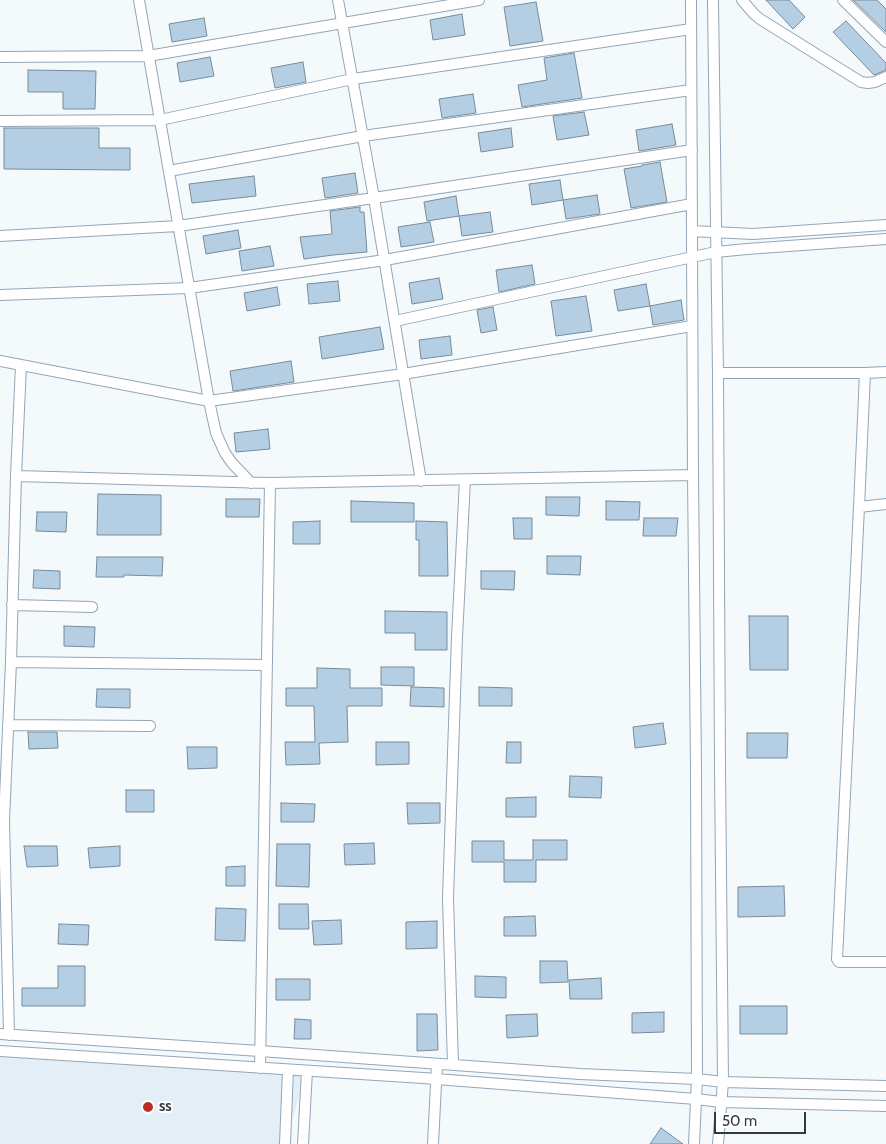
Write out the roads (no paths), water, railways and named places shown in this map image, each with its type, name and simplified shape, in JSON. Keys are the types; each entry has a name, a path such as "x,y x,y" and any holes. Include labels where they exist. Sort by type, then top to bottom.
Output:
{"street":[{"path":"139,0 216,433 225,453 251,483"},
{"path":"338,0 374,198 421,481"},
{"path":"0,56 148,56 479,0"},
{"path":"691,0 697,1079 694,1144"},
{"path":"713,0 718,373 723,1082 718,1144"},
{"path":"742,0 760,19 861,82 875,82 886,77"},
{"path":"843,0 886,42"},
{"path":"0,121 160,120 353,79 691,30"},
{"path":"169,171 363,136 691,90"},
{"path":"0,236 178,226 692,150"},
{"path":"0,295 190,288 384,260 692,204"},
{"path":"692,231 753,234 886,225"},
{"path":"395,321 716,252 886,239"},
{"path":"0,361 209,401 403,374 692,326"},
{"path":"22,366 16,476 11,662 2,801 4,858 4,1035 580,1074 697,1079 723,1082 886,1086"},
{"path":"718,373 886,372"},
{"path":"865,373 838,960 840,962 886,962"},
{"path":"16,476 270,484 693,475"},
{"path":"453,1065 449,879 457,637 465,480"},
{"path":"260,1068 270,484"},
{"path":"859,506 886,504"},
{"path":"12,605 92,607"},
{"path":"11,662 266,665"},
{"path":"8,726 150,726"},
{"path":"0,1051 437,1079 696,1098 721,1102 886,1106"},
{"path":"433,1144 437,1064"},
{"path":"285,1144 288,1070"},
{"path":"303,1144 307,1071"}],"place":[{"name":"ss","path":"148,1107"}]}
